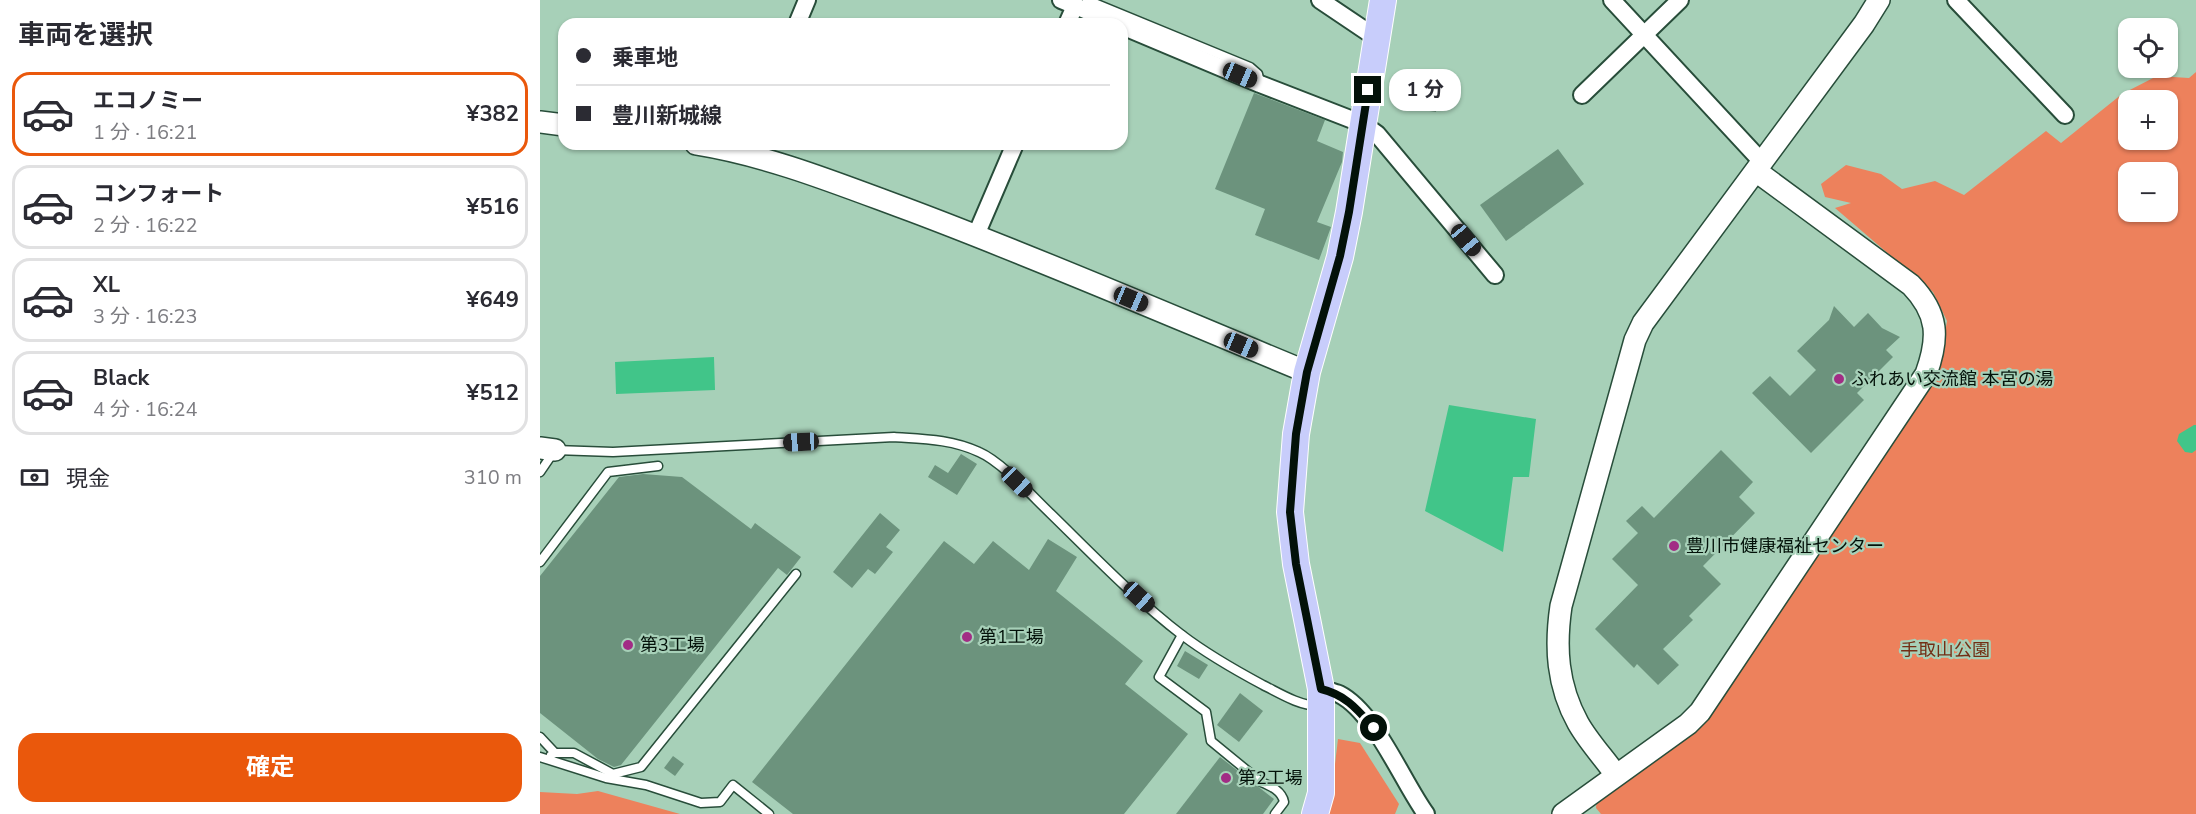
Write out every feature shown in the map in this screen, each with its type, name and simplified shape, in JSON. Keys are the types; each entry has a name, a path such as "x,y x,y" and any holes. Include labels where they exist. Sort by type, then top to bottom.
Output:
{"main road":[{"path":"1315,814 1321,793 1321,698 1296,564 1290,512 1296,434 1307,372 1340,256 1383,0"}],"street":[{"path":"800,18 807,0"},
{"path":"1320,0 1369,33 1377,34"},
{"path":"1563,814 1688,724 1714,693 1926,374 1935,350 1935,329 1924,298 1911,285 1760,167 1645,34 1612,0"},
{"path":"1582,95 1680,0"},
{"path":"1616,775 1578,724 1564,693 1557,660 1557,634 1561,606 1635,340 1643,323 1760,167 1879,0"},
{"path":"1956,0 2065,115"},
{"path":"1069,18 1074,2 1106,18"},
{"path":"1128,28 1260,84 1363,123 1377,134 1495,275"},
{"path":"540,122 558,124"},
{"path":"751,150 976,235 1307,372"},
{"path":"976,235 1013,150"},
{"path":"1321,698 1338,693 1353,704 1374,728 1420,811"}],"lane":[{"path":"1074,2 1117,18"},
{"path":"1128,22 1250,67 1257,74 1260,84"},
{"path":"540,472 547,449 613,452 894,437 940,440 965,446 981,453 1017,482 1107,568 1182,635 1237,671 1290,699 1306,705 1321,698"},
{"path":"540,562 608,472 658,466"},
{"path":"543,758 555,753 573,753 613,774 641,767 796,574"},
{"path":"1182,635 1159,677 1206,712 1211,741 1261,782 1271,786 1283,796 1284,802 1275,814"},
{"path":"540,737 555,753"},
{"path":"543,758 606,778 646,784 701,803 720,802 733,785 769,814"}],"green space":[{"name":"手取山公園","path":"2196,72 2196,814 1601,814 1596,808 1597,798 1688,731 1939,369 1947,321 1933,292 1835,208 1851,203 1825,197 1821,184 1846,165 1881,174 1902,189 1935,181 1964,195 2046,131 2061,143 2118,97 2118,150 2178,150 2178,90 2130,90 2153,78 2189,78"},
{"path":"1338,739 1360,743 1399,804 1395,814 1329,814"},
{"path":"598,791 680,814 540,814 540,792 577,794"}],"shaded area":[{"path":"714,357 715,390 616,394 615,362"},
{"path":"1449,405 1536,419 1529,477 1513,477 1503,552 1425,511"},
{"path":"2196,425 2196,450 2192,453 2185,452 2177,441 2179,434"}],"building":[{"path":"1415,73 1441,77 1436,112 1410,108"},
{"path":"1254,93 1325,120 1317,141 1343,152 1342,162 1317,222 1331,227 1319,260 1255,235 1265,209 1215,189"},
{"path":"1558,149 1584,184 1506,241 1480,205"},
{"name":"ふれあい交流館 本宮の湯","path":"1834,306 1854,327 1868,313 1882,328 1900,337 1886,350 1893,357 1857,393 1864,400 1811,453 1752,393 1770,376 1790,396 1816,370 1797,351 1829,320"},
{"name":"豊川市健康福祉センター","path":"1721,450 1753,482 1739,497 1755,513 1703,566 1721,584 1689,616 1693,620 1663,649 1679,665 1658,685 1637,664 1634,668 1595,629 1638,585 1612,559 1638,533 1626,521 1642,506 1654,518"},
{"path":"961,454 977,464 957,495 928,477 935,465 948,473"},
{"name":"第3工場","path":"643,474 682,477 751,529 755,523 801,557 787,575 778,568 621,765 614,767 598,759 540,713 540,576 619,477"},
{"path":"880,513 900,530 886,547 893,552 875,574 868,569 852,588 833,572"},
{"name":"第1工場","path":"1048,539 1077,557 1056,591 1143,661 1125,684 1188,734 1124,814 793,814 752,782 944,541 974,564 993,541 1029,570"},
{"path":"1185,651 1208,665 1199,679 1177,666"},
{"path":"1240,693 1263,711 1239,742 1217,725"},
{"path":"673,756 684,764 675,776 664,768"},
{"name":"第2工場","path":"1220,757 1274,799 1263,814 1176,814"}],"place":[{"name":"ふれあい交流館 本宮の湯","path":"1839,379"},
{"name":"豊川市健康福祉センター","path":"1674,546"},
{"name":"第1工場","path":"967,637"},
{"name":"第3工場","path":"628,645"},
{"name":"第2工場","path":"1226,778"}],"route":[{"path":"1368,90 1340,256 1307,372 1296,434 1290,512 1296,564 1321,689 1338,693 1353,704 1374,728"}]}
